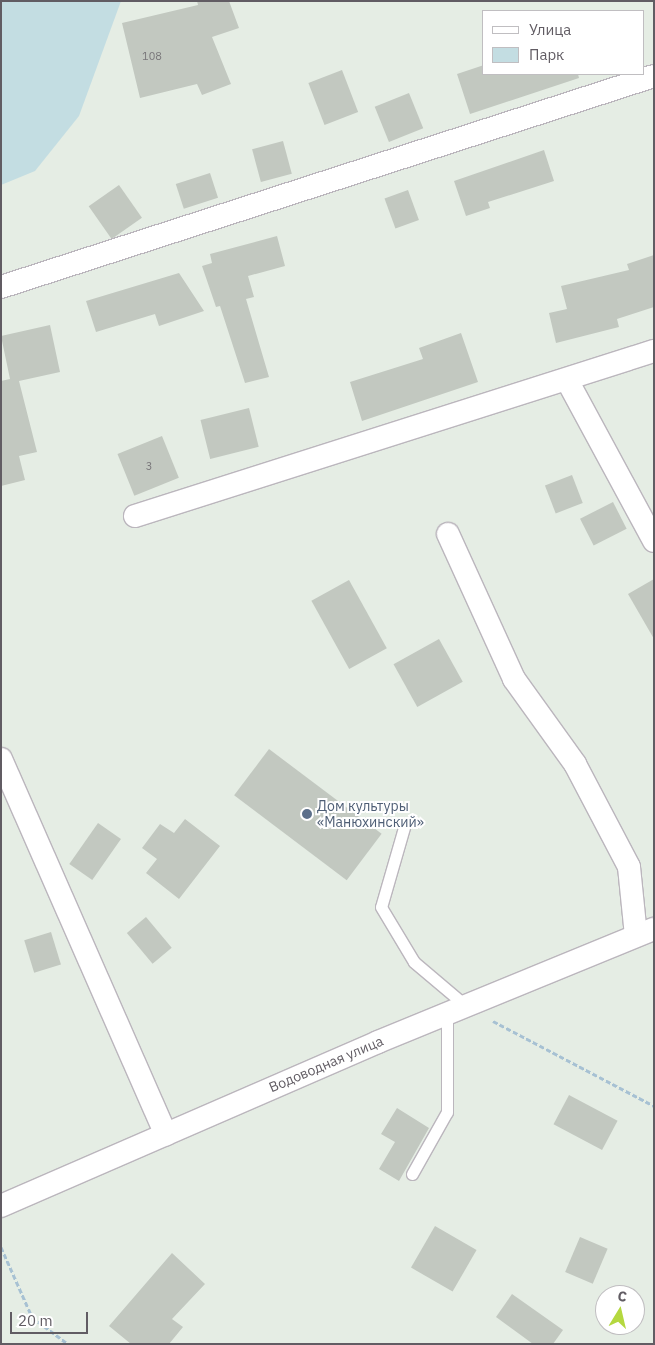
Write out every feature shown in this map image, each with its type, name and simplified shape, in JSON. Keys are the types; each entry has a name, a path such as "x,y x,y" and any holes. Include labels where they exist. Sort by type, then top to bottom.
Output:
{"street":[{"path":"1,287 654,76"},
{"path":"135,516 654,351"},
{"path":"567,380 654,541"},
{"path":"448,534 514,679 575,764 629,867 645,932"},
{"path":"1,759 166,1134"},
{"name":"Водоводная улица","path":"1,1206 456,1010 645,932"}],"lane":[{"path":"405,824 381,907 414,962 456,1010 447,1112 412,1174"}],"path":[{"path":"456,1010 654,1106"},
{"path":"1,1246 32,1317 68,1344"}],"green space":[{"path":"1,1 121,1 79,116 35,171 1,185"}],"building":[{"path":"197,1 229,1 239,28 212,37 231,84 202,95 197,84 140,98 122,23 198,5"},
{"path":"482,66 482,75 578,75 579,78 470,114 457,74"},
{"path":"342,70 358,112 325,125 308,83"},
{"path":"409,93 423,128 389,142 375,107"},
{"path":"283,141 292,174 261,182 252,149"},
{"path":"544,150 554,181 488,202 490,208 466,216 454,181"},
{"path":"210,173 218,198 184,209 176,184"},
{"path":"119,185 142,218 112,239 89,206"},
{"path":"408,190 419,220 395,229 385,199"},
{"path":"277,236 285,266 248,276 254,297 246,299 269,377 245,383 220,306 216,307 202,266 212,263 210,254"},
{"path":"654,255 654,307 617,319 619,327 556,343 549,313 567,309 561,286 629,270 627,264"},
{"path":"179,273 204,311 159,326 155,314 96,332 86,301"},
{"path":"50,325 60,372 19,381 37,452 19,456 25,480 1,486 1,381 10,379 1,336"},
{"path":"461,333 478,382 362,421 350,382 423,359 419,348"},
{"path":"249,408 259,447 210,459 200,420"},
{"path":"162,436 179,478 134,496 117,454"},
{"path":"572,475 583,503 556,513 545,485"},
{"path":"613,502 627,529 594,546 580,519"},
{"path":"654,579 654,639 628,594"},
{"path":"349,580 387,648 349,669 311,601"},
{"path":"439,639 463,682 417,707 394,664"},
{"name":"Дом культуры «Манюхинский»","path":"269,749 382,834 347,880 234,795"},
{"path":"185,819 220,846 179,899 146,873 157,859 142,848 160,824 174,833"},
{"path":"98,823 121,839 92,880 69,864"},
{"path":"146,917 172,948 153,964 127,933"},
{"path":"51,932 61,965 34,973 24,940"},
{"path":"569,1095 618,1121 602,1150 554,1124"},
{"path":"397,1108 429,1128 399,1181 379,1169 395,1142 381,1134"},
{"path":"435,1226 477,1250 453,1292 411,1268"},
{"path":"580,1237 608,1249 593,1284 565,1272"},
{"path":"172,1253 205,1284 172,1319 183,1327 169,1344 131,1344 109,1326"},
{"path":"512,1294 563,1330 553,1344 533,1344 496,1317"}],"place":[{"name":"Дом культуры «Манюхинский»","path":"307,814"}]}
